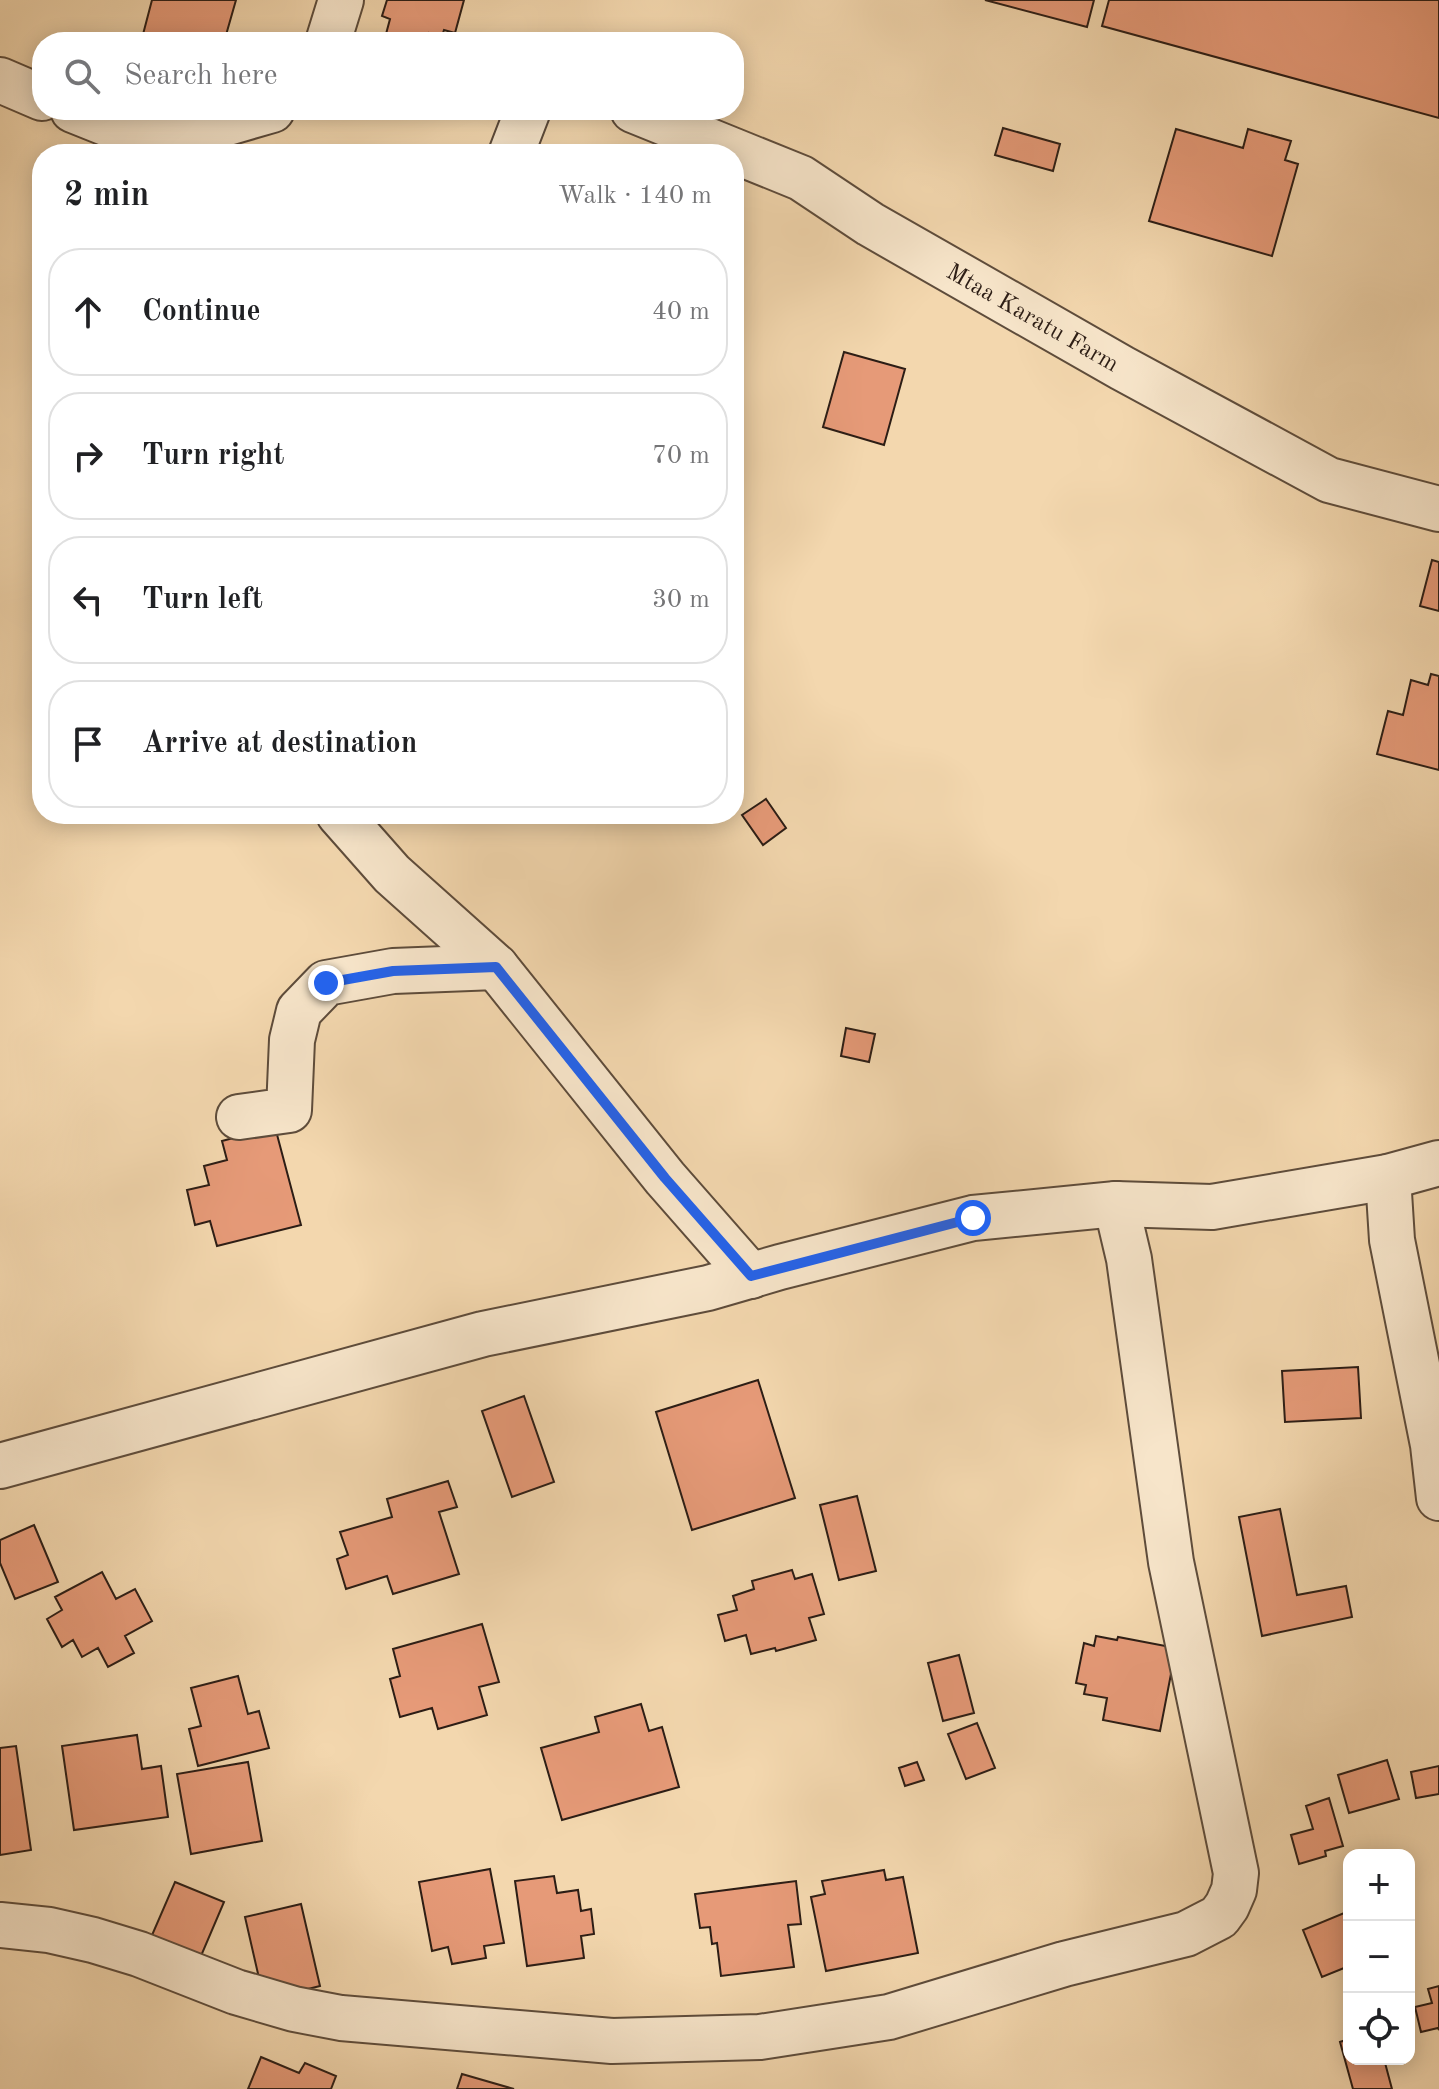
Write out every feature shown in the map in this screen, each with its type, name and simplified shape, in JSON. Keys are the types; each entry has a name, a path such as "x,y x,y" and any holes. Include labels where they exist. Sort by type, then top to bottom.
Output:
{"street":[{"path":"331,32 341,0"},
{"path":"0,80 32,94"},
{"path":"98,120 118,128 203,130 238,120"},
{"path":"515,144 524,120"},
{"name":"Mtaa Karatu Farm","path":"658,120 717,144"},
{"name":"Mtaa Karatu Farm","path":"744,155 801,178 870,224 1122,368 1329,480 1439,509"},
{"path":"348,824 392,874 496,967 665,1178 751,1276"},
{"path":"239,1117 289,1110 292,1040 299,1011 326,983 393,971 496,967"},
{"path":"0,1466 483,1334 708,1288 973,1218 1116,1204 1212,1207 1388,1177 1439,1163"},
{"path":"1388,1177 1392,1240 1433,1445 1439,1498"},
{"path":"0,1925 49,1930 93,1940 139,1954 236,1992 341,2018 612,2041 760,2037 889,2017 1064,1964 1186,1934 1219,1917 1234,1890 1236,1873 1171,1562 1129,1259 1116,1204"}],"building":[{"path":"152,0 236,0 227,32 144,32"},
{"path":"387,0 464,0 455,32 387,32 390,19 382,16"},
{"path":"985,0 1094,0 1087,27"},
{"path":"1109,0 1439,0 1439,118 1102,26"},
{"path":"1003,128 1060,144 1053,171 995,155"},
{"path":"1176,129 1243,148 1248,129 1291,141 1285,160 1298,164 1272,256 1149,221"},
{"path":"844,352 905,369 884,445 823,427"},
{"path":"1432,560 1439,562 1439,611 1420,606"},
{"path":"1431,674 1439,676 1439,770 1377,754 1388,711 1403,715 1411,680 1428,685"},
{"path":"766,799 786,828 763,845 744,814"},
{"path":"846,1028 875,1034 869,1062 841,1056"},
{"path":"275,1127 301,1225 217,1246 210,1221 195,1225 187,1190 209,1185 204,1166 227,1160 222,1141"},
{"path":"1358,1367 1361,1418 1285,1422 1282,1371"},
{"path":"758,1380 795,1498 692,1530 656,1412"},
{"path":"524,1396 554,1482 512,1497 482,1411"},
{"path":"448,1481 457,1507 439,1512 459,1574 393,1594 387,1576 346,1589 337,1559 348,1555 340,1532 392,1517 387,1499"},
{"path":"857,1496 876,1571 839,1580 820,1505"},
{"path":"1280,1509 1297,1595 1346,1586 1352,1617 1262,1636 1239,1517"},
{"path":"34,1525 58,1582 15,1599 0,1563 0,1540"},
{"path":"792,1570 795,1579 812,1574 824,1614 809,1618 816,1640 751,1654 746,1635 725,1641 718,1615 737,1610 733,1596 754,1589 752,1581"},
{"path":"102,1572 116,1599 135,1589 152,1621 125,1636 134,1653 108,1667 98,1648 82,1657 73,1640 62,1647 47,1619 62,1610 55,1597"},
{"path":"482,1624 499,1682 479,1687 487,1715 438,1729 432,1708 400,1717 390,1679 400,1676 393,1649"},
{"path":"1096,1636 1176,1648 1160,1731 1103,1720 1107,1698 1084,1694 1086,1685 1076,1683 1084,1643 1094,1646"},
{"path":"959,1655 974,1713 943,1721 928,1663"},
{"path":"238,1676 248,1714 259,1711 269,1748 198,1766 189,1729 201,1726 191,1688"},
{"path":"641,1704 649,1731 662,1727 679,1787 562,1820 541,1748 599,1732 595,1717"},
{"path":"977,1723 995,1768 966,1779 948,1734"},
{"path":"137,1735 142,1769 161,1766 168,1817 74,1830 62,1746"},
{"path":"16,1746 31,1850 0,1855 0,1748"},
{"path":"1387,1760 1399,1799 1349,1813 1338,1775"},
{"path":"248,1762 262,1841 191,1854 177,1774"},
{"path":"917,1762 924,1780 905,1786 899,1768"},
{"path":"1439,1766 1439,1794 1416,1798 1411,1772"},
{"path":"1329,1798 1343,1846 1325,1851 1326,1856 1299,1864 1291,1835 1313,1829 1306,1806"},
{"path":"490,1869 504,1943 484,1946 486,1958 452,1964 448,1947 432,1951 419,1882"},
{"path":"884,1870 886,1880 903,1877 918,1953 826,1971 811,1897 825,1894 822,1881"},
{"path":"554,1876 557,1893 578,1890 581,1911 591,1909 594,1934 581,1936 584,1958 527,1966 515,1881"},
{"path":"796,1881 801,1924 788,1925 794,1967 721,1976 717,1943 712,1944 710,1927 700,1928 695,1894"},
{"path":"175,1882 224,1902 195,1970 146,1949"},
{"path":"301,1904 320,1986 264,2000 245,1917"},
{"path":"1343,1913 1343,1968 1322,1977 1303,1930"},
{"path":"1439,1986 1439,2030 1421,2032 1415,2007 1432,2003 1428,1989"},
{"path":"261,2057 299,2073 305,2063 336,2076 331,2089 248,2089"},
{"path":"1346,2065 1386,2065 1392,2089 1353,2089"},
{"path":"462,2074 514,2089 457,2089"}],"route":[{"path":"326,983 393,971 496,967 665,1178 751,1276 973,1218"}]}
